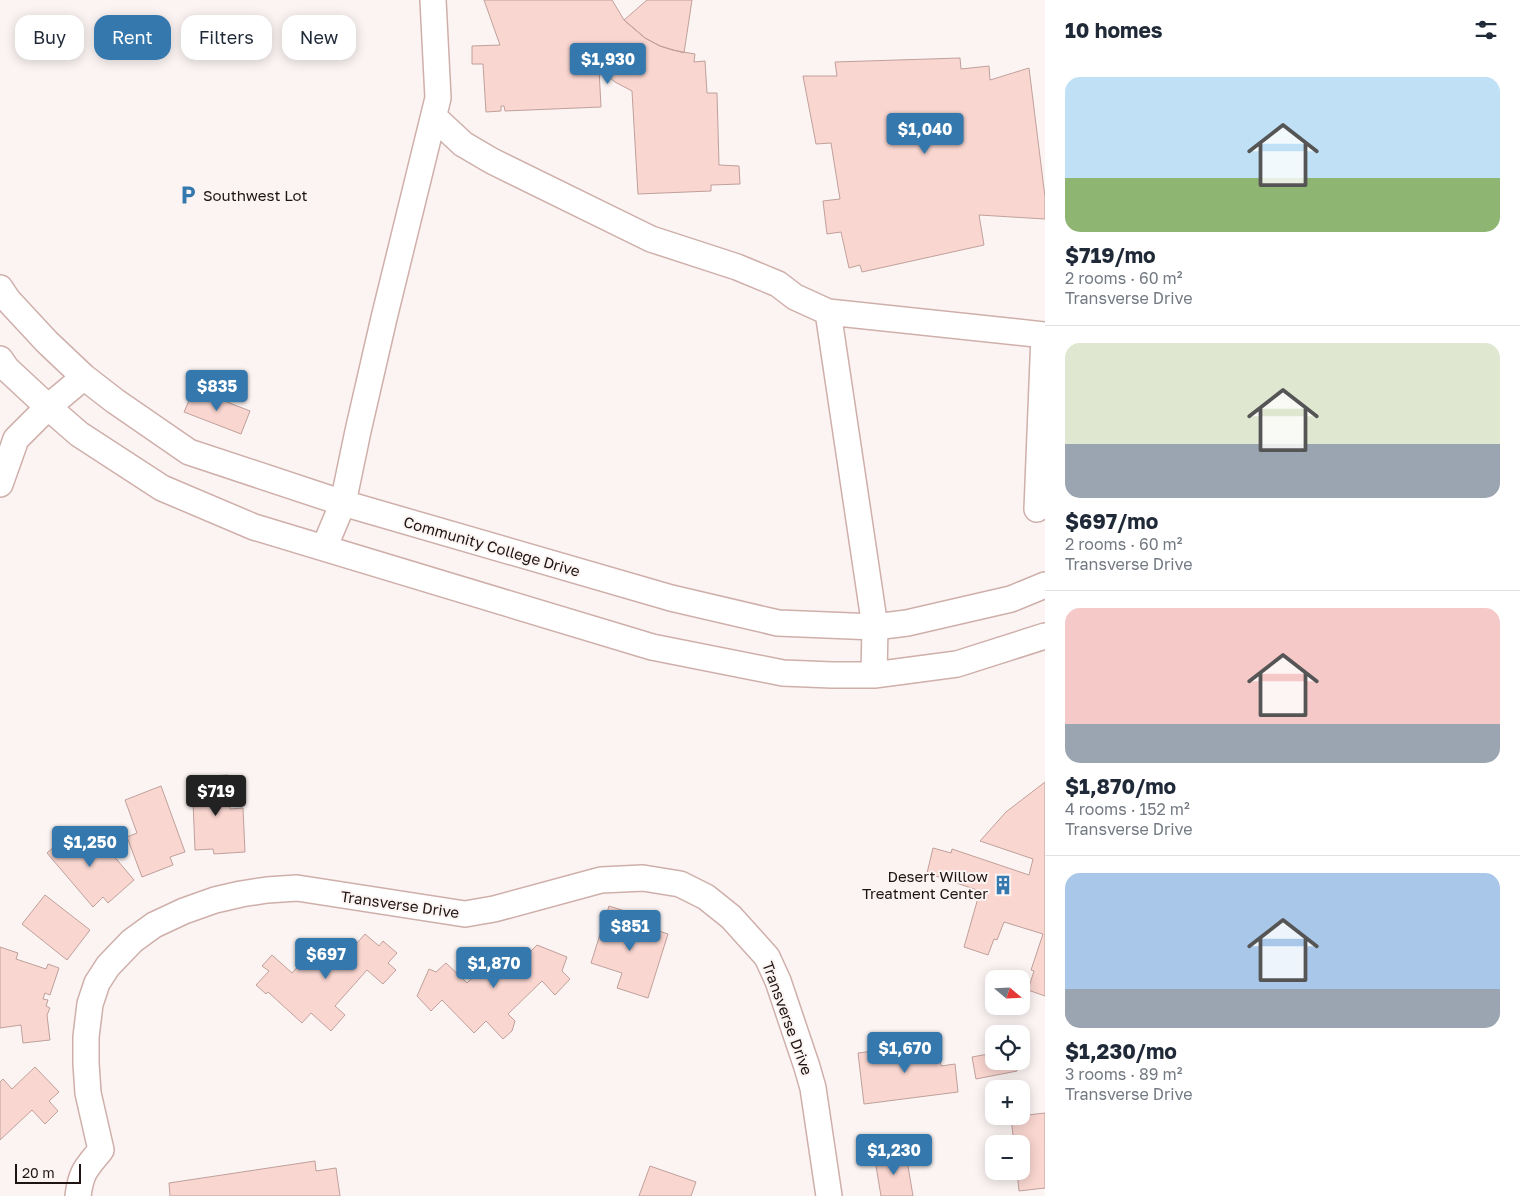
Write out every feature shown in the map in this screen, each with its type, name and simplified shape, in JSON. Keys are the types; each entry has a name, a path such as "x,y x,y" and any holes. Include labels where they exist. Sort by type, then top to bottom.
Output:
{"street":[{"path":"324,548 343,503 382,327 438,98 433,0"},
{"path":"434,117 463,144 492,161 651,239 737,267 778,284 795,297 828,312 1044,335 1037,509"},
{"name":"Community College Drive","path":"0,288 8,300 47,342 84,377 188,452 343,503 672,598 778,624 875,627 907,623 1011,599 1045,585"},
{"path":"828,312 875,627 874,675"},
{"path":"0,359 7,369 48,408 79,434 162,488 254,527 652,647 783,673 832,676 874,675 957,664 1045,636"},
{"path":"0,484 16,439 84,377"},
{"name":"Transverse Drive","path":"78,1196 80,1179 101,1150 88,1093 86,1037 90,1004 97,983 108,966 132,941 154,926 184,911 215,900 267,890 297,888 465,914 494,909 601,880 643,878 680,884 706,897 731,917 767,957 778,981 811,1081 829,1196"}],"building":[{"path":"484,0 612,0 624,20 645,38 672,50 695,54 694,62 705,61 707,93 717,93 719,165 739,166 740,184 711,185 711,191 638,194 632,91 615,82 599,69 601,107 505,111 504,106 501,106 501,111 486,112 483,64 472,64 472,46 500,45"},
{"path":"647,0 692,0 684,53 660,46 645,38 624,20"},
{"path":"960,58 961,69 989,66 990,80 1029,68 1045,197 1045,219 979,215 984,245 862,272 860,265 849,268 841,232 827,234 823,201 840,199 831,143 816,144 803,76 837,76 835,62"},
{"path":"194,389 250,411 241,434 184,412"},
{"path":"228,775 230,809 243,808 245,852 214,854 213,849 195,850 192,777"},
{"name":"Desert Willow Treatment Center","path":"1045,782 1045,996 1030,991 1034,971 1031,970 1043,934 1004,922 997,940 994,939 988,955 964,947 980,891 927,873 933,848 951,853 952,849 1029,875 1033,859 980,841 1006,812"},
{"path":"161,786 185,852 170,857 173,865 142,877 127,837 137,833 125,800"},
{"path":"76,827 99,854 107,848 134,880 108,903 103,897 93,907 47,853"},
{"path":"45,895 90,930 67,960 22,924"},
{"path":"609,906 631,913 628,921 668,934 648,998 617,988 622,973 591,963"},
{"path":"365,934 379,946 383,941 397,953 388,963 396,970 383,984 367,970 335,1006 345,1015 331,1031 311,1013 302,1023 268,992 266,994 256,985 269,971 262,966 272,955 292,973 302,962 312,970 338,941 350,951"},
{"path":"537,945 567,957 562,971 570,979 555,995 542,981 508,1014 515,1021 512,1031 503,1039 486,1021 474,1033 442,1000 431,1011 417,996 429,969 436,972 446,963 467,983 477,973 493,979 500,960 511,950 521,961"},
{"path":"0,947 18,953 16,959 46,969 48,964 59,968 50,995 45,993 43,999 48,1000 46,1006 50,1008 47,1015 50,1040 23,1043 21,1025 0,1028"},
{"path":"938,1043 941,1066 955,1064 958,1092 864,1104 858,1053"},
{"path":"985,1055 985,1070 1017,1071 976,1079 972,1057"},
{"path":"35,1067 59,1092 49,1101 58,1111 45,1124 32,1110 0,1140 0,1082 3,1079 12,1089"},
{"path":"1045,1113 1045,1188 1019,1191 1018,1180 1030,1180 1030,1135 1013,1135 1012,1125 1030,1125 1030,1115"},
{"path":"906,1154 913,1196 881,1196 875,1160"},
{"path":"315,1161 316,1171 336,1168 340,1196 170,1196 169,1183"},
{"path":"650,1166 696,1182 691,1196 639,1196"}],"place":[{"name":"Southwest Lot","path":"188,195"},
{"name":"Desert Willow Treatment Center","path":"1003,885"}]}
